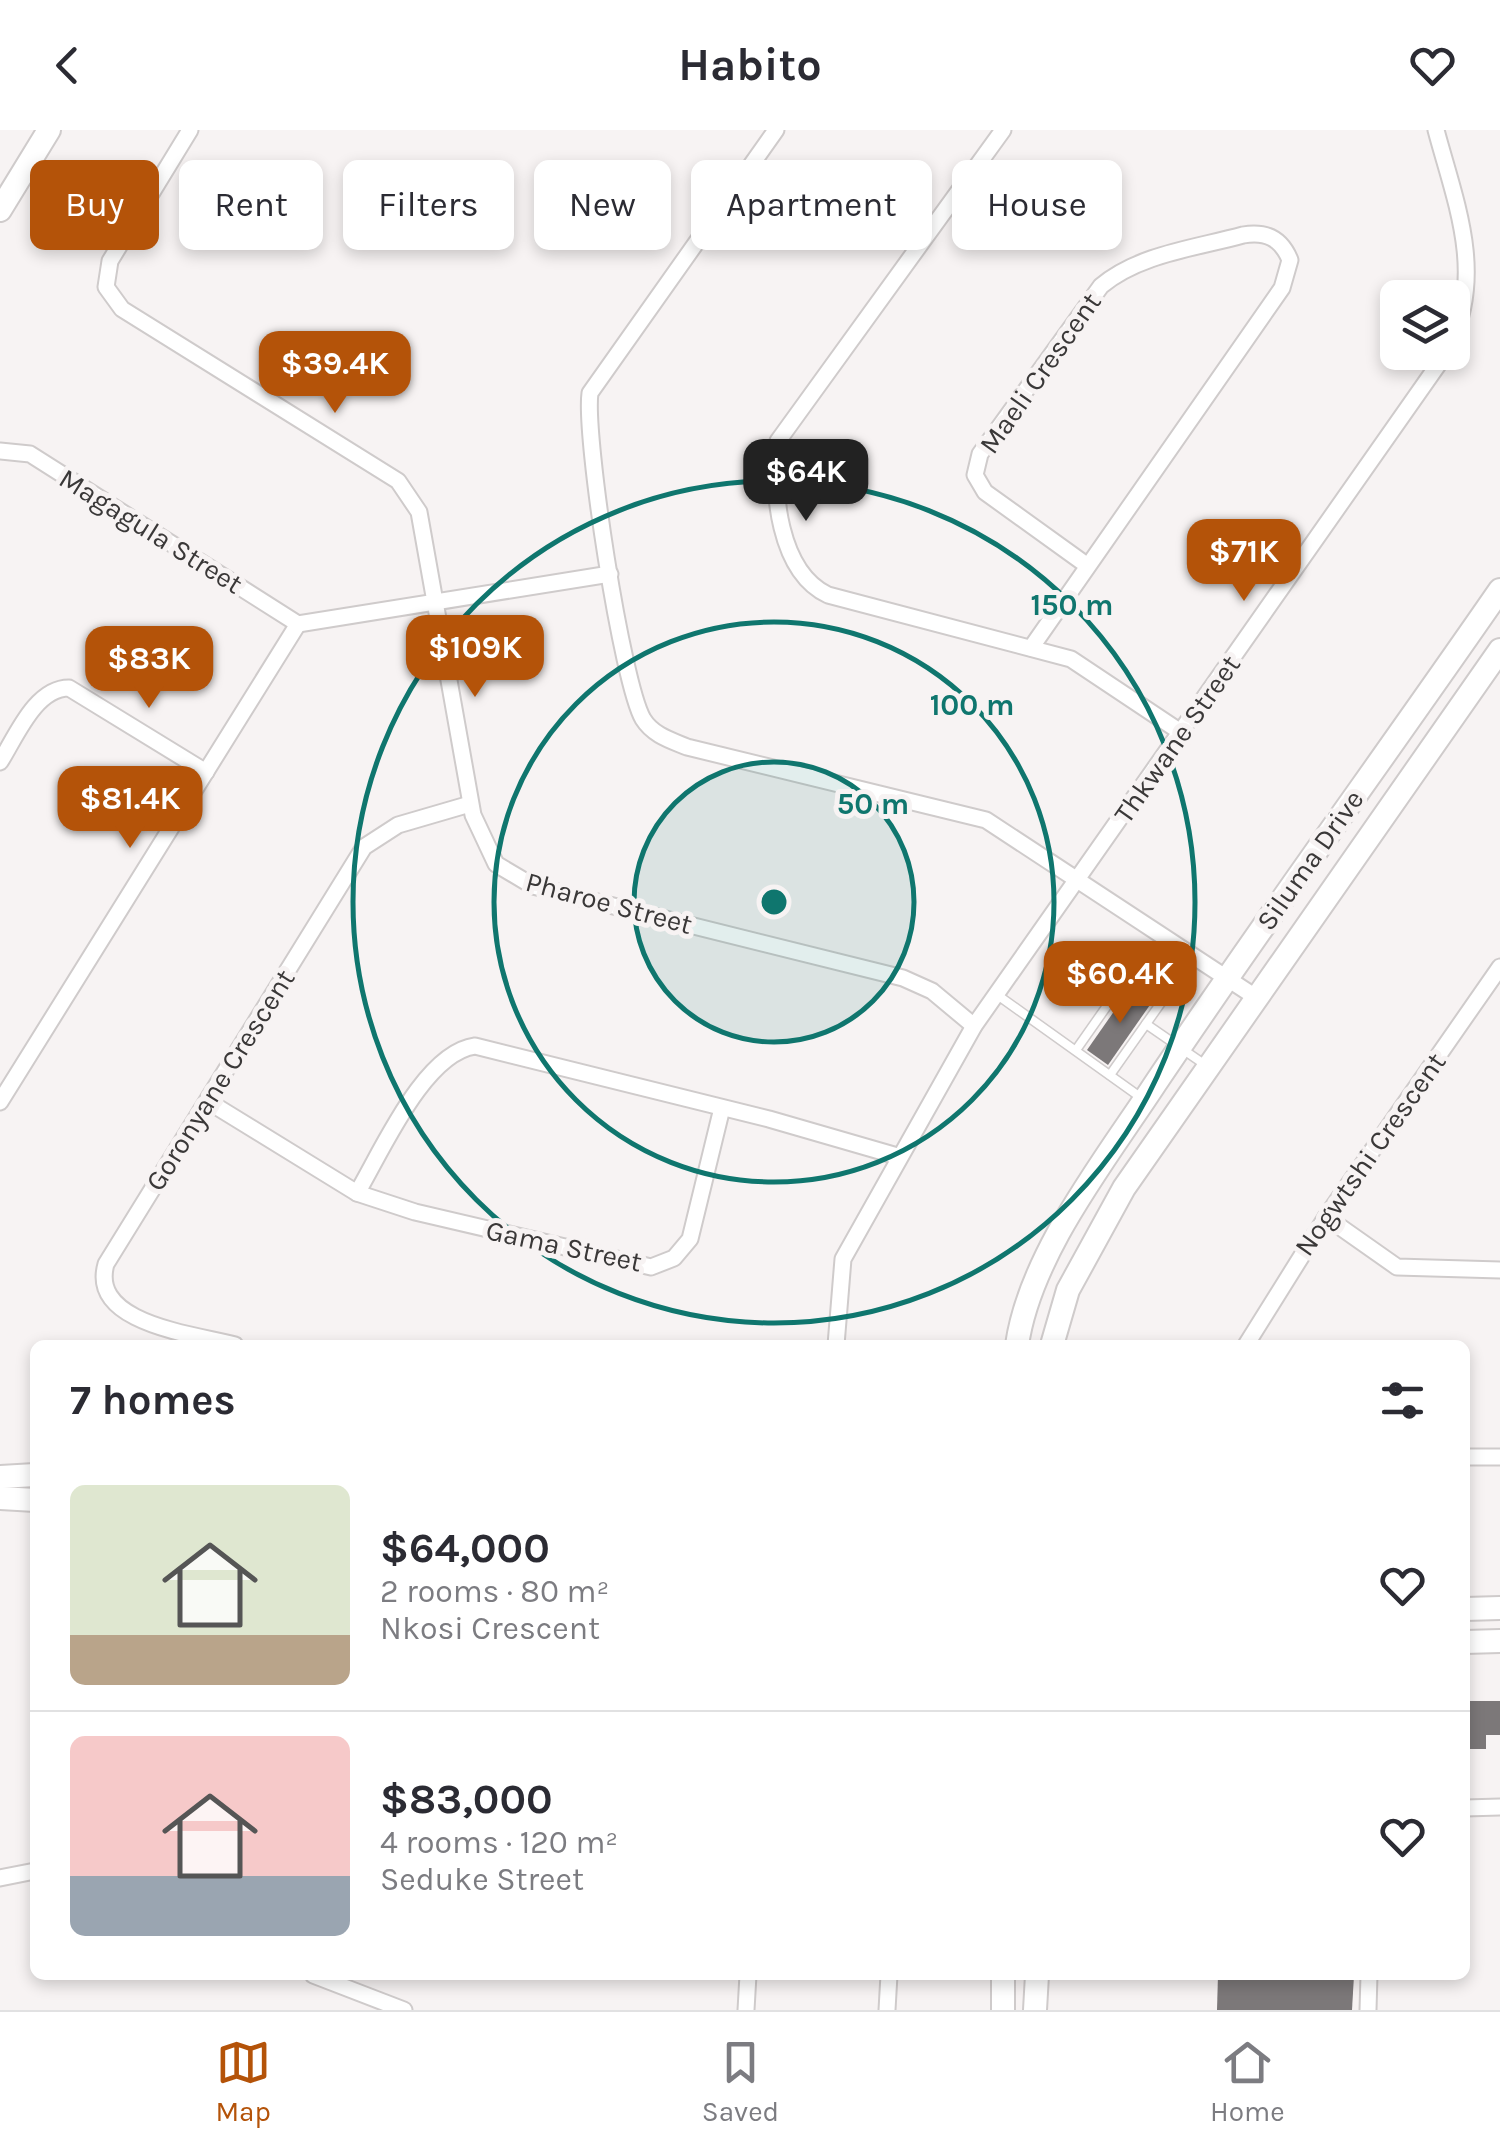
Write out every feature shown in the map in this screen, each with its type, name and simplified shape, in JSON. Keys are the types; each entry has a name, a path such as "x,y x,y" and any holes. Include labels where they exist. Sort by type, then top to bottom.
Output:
{"street":[{"path":"0,210 49,130"},
{"name":"Pharoe Street","path":"190,130 110,261 105,277 112,300 404,486 419,512 470,804 488,853 517,880 903,978 932,992 974,1026"},
{"path":"776,130 590,394 590,426 610,574 640,713 662,736 687,747 986,820 1257,998"},
{"path":"1003,130 778,441 776,483 792,560 812,588 862,606 1071,659 1182,733"},
{"path":"1436,130 1468,258 1466,280"},
{"name":"Maeli Crescent","path":"1031,648 1085,564 1282,288 1290,260 1276,239 1257,233 1243,235 1132,265 1114,275 1101,286 980,454 974,475 985,492 1085,564"},
{"name":"Thkwane Street","path":"1079,880 1434,370"},
{"name":"Magagula Street","path":"0,451 30,454 298,624"},
{"path":"2,1095 298,624 610,574"},
{"name":"Siluma Drive","path":"1018,1340 1024,1310 1038,1276 1098,1169 1500,590"},
{"name":"Siluma Drive","path":"1053,1340 1068,1290 1107,1216 1500,650"},
{"path":"0,762 43,698 54,690 69,688 206,772"},
{"name":"Goronyane Crescent","path":"218,1340 128,1314 107,1296 103,1280 113,1250 210,1102 364,847 398,825 470,804"},
{"path":"836,1340 843,1259 897,1156 974,1026 1079,880"},
{"name":"Nogwtshi Crescent","path":"1249,1340 1326,1217 1500,967"},
{"path":"357,1193 430,1074 462,1048 492,1048 897,1156"},
{"name":"Gama Street","path":"210,1102 357,1193 415,1212 651,1267 674,1258 690,1240 722,1108"},
{"path":"1326,1217 1397,1267 1500,1270"},
{"path":"1470,1458 1500,1457"},
{"path":"0,1477 30,1475"},
{"path":"0,1498 30,1500"},
{"path":"1470,1609 1500,1608"},
{"path":"1470,1642 1500,1641"},
{"path":"1470,1808 1500,1808"},
{"path":"0,1878 30,1872"},
{"path":"326,1980 404,2010"},
{"path":"746,2010 748,1980"},
{"path":"887,2010 889,1980"},
{"path":"1002,2010 1003,1980"},
{"path":"1035,2010 1037,1980"},
{"path":"1368,2010 1369,1980"}],"lane":[{"path":"1076,1050 1136,970 1165,992 1110,1075"},
{"path":"996,994 1144,1101"},
{"path":"1146,1024 1208,1067"}],"building":[{"path":"1131,987 1152,1002 1108,1065 1087,1050"},
{"path":"1470,1701 1500,1701 1500,1735 1486,1735 1486,1749 1470,1749"},
{"path":"1218,1980 1354,1980 1352,2010 1217,2010"}]}
